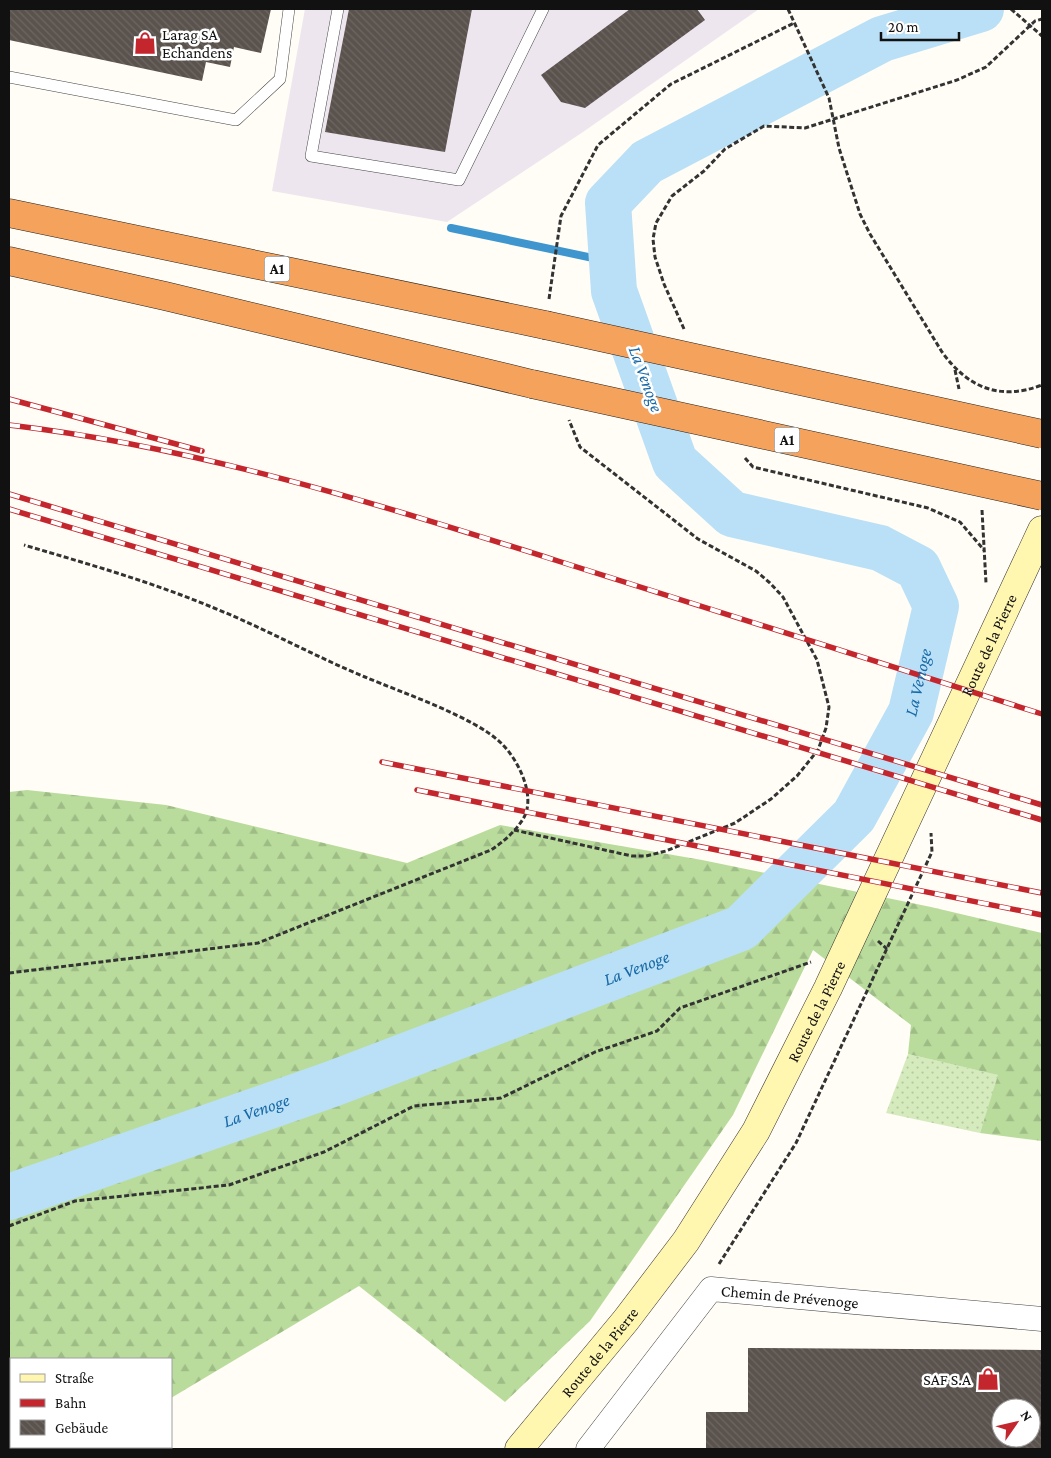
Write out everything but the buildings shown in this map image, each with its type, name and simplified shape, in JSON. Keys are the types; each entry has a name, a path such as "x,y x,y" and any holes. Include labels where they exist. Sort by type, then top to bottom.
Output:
{"highway":[{"name":"A1","path":"9,213 544,325 1042,434"},
{"name":"A1","path":"9,261 175,298 532,384 1042,496"}],"main road":[{"name":"Route de la Pierre","path":"519,1449 626,1320 680,1248 756,1131 828,988 1042,530"}],"street":[{"name":"Chemin de Prévenoge","path":"588,1449 711,1288 1042,1319"}],"lane":[{"path":"9,77 236,120 280,79 289,9"},
{"path":"338,9 311,156 459,180 543,9"}],"path":[{"path":"788,9 829,98 839,148 863,221 955,370 962,399"},
{"path":"1011,9 1042,36"},
{"path":"686,333 664,284 655,257 653,239 659,216 672,196 694,180 730,145 764,126 805,128 957,80 986,67 1035,21 1042,19"},
{"path":"555,253 561,216 598,145 671,84 794,23"},
{"path":"955,370 972,383 998,391 1021,391 1042,385"},
{"path":"514,830 632,856 646,856 666,851 735,823 771,799 797,776 818,750 826,728 829,707 817,660 783,597 756,570 698,539 580,447"},
{"path":"741,454 753,466 928,508 960,522 985,551"},
{"path":"982,504 986,586"},
{"path":"9,973 258,944 491,850 506,840 523,819 527,809 524,783 510,752 486,731 214,608 122,575 24,545"},
{"path":"711,1288 722,1258 796,1143 932,852 931,825"},
{"path":"9,1226 75,1201 229,1185 324,1152 414,1106 501,1098 595,1052 656,1031 680,1008 818,960"}],"shaded area":[{"path":"305,9 759,9 583,132 447,222 272,191"}],"green space":[{"path":"27,790 166,805 407,863 500,825 702,860 931,907 1042,933 1042,1141 980,1133 998,1075 908,1054 911,1025 813,950 733,1115 590,1321 505,1402 359,1286 172,1397 172,1358 10,1358 10,1448 88,1448 9,1449 9,792"},
{"path":"908,1054 999,1075 980,1133 886,1113"}],"waterway":[{"name":"La Venoge","path":"9,1197 332,1084 741,928 854,816 911,712 936,606 918,568 880,548 732,514 675,462 614,291 608,203 647,162 882,39 981,9"},
{"path":"451,228 612,262"}],"railway":[{"path":"9,399 202,451"},
{"path":"9,425 149,448 218,463 355,499 1042,714"},
{"path":"9,494 1042,805"},
{"path":"9,509 1042,820"},
{"path":"382,762 1042,893"},
{"path":"417,790 1042,915"}],"place":[{"name":"Larag SA Echandens","path":"145,43"},
{"name":"SAF S.A","path":"988,1379"}]}
